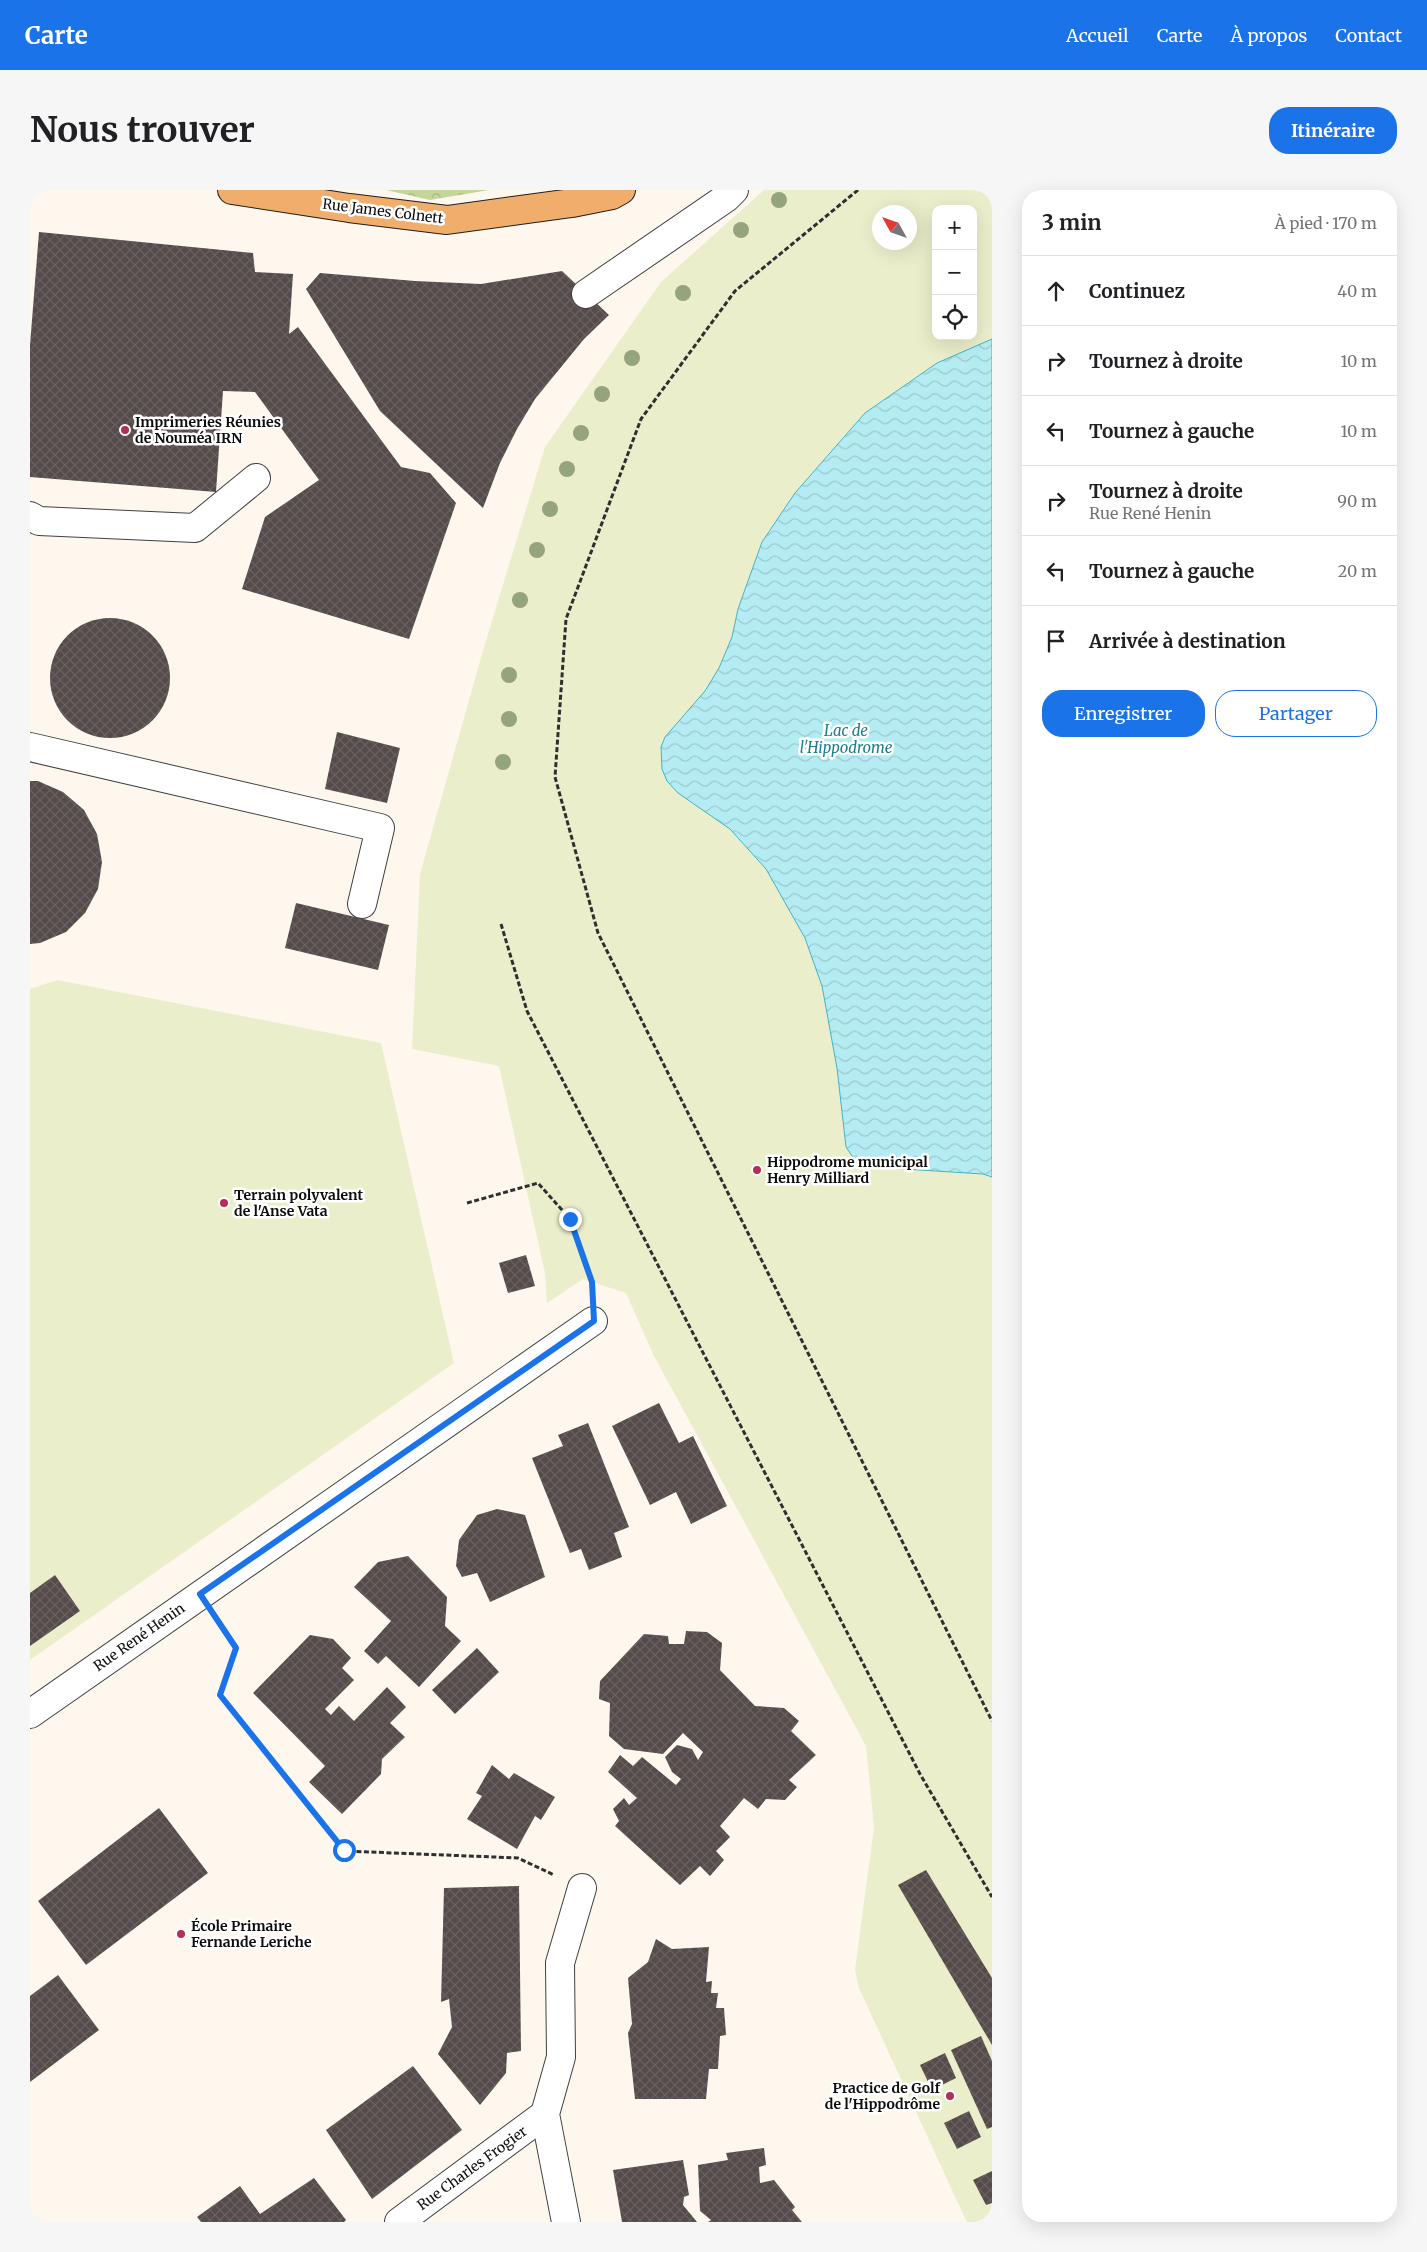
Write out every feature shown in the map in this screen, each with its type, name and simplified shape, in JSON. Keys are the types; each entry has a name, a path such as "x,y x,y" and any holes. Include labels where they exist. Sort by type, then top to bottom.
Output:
{"main road":[{"name":"Rue James Colnett","path":"232,190 349,208 446,220 572,203 612,195 621,190"}],"street":[{"path":"586,294 726,198 734,190"},
{"path":"30,516 39,521 195,528 256,478"},
{"path":"30,747 380,828 362,904"},
{"name":"Rue René Henin","path":"30,1714 594,1321"},
{"path":"566,2222 545,2114 561,2057 560,1963 582,1888"},
{"name":"Rue Charles Frogier","path":"399,2222 545,2114"}],"path":[{"path":"858,190 735,291 641,419 566,619 555,776 598,934 992,1721"},
{"path":"501,924 527,1011 920,1774 992,1897"},
{"path":"468,1203 538,1183 570,1219 592,1282 594,1321"},
{"path":"200,1594 236,1648 220,1695 344,1850 518,1858 582,1888"}],"green space":[{"path":"386,190 489,190 430,200"},
{"name":"Hippodrome municipal Henry Milliard","path":"764,190 992,190 992,2222 967,2222 859,1988 855,1970 874,1827 866,1746 654,1356 626,1293 583,1279 547,1303 545,1273 499,1066 412,1049 420,874 484,647 545,447 661,282"},
{"name":"Terrain polyvalent de l'Anse Vata","path":"57,980 381,1043 454,1363 30,1660 30,989"}],"water":[{"name":"Lac de l'Hippodrome","path":"992,339 992,1177 983,1174 872,1167 856,1162 846,1147 837,1068 822,986 805,938 766,869 730,829 678,793 667,781 662,769 661,747 665,737 705,691 719,668 732,637 738,609 762,542 795,493 865,413 937,363"}],"building":[{"name":"Imprimeries Réunies de Nouméa IRN","path":"39,232 253,253 255,272 293,274 289,334 298,327 401,467 430,473 456,503 409,639 242,589 265,517 319,480 255,392 223,391 216,492 30,477 30,345"},
{"path":"562,271 609,315 584,339 535,399 500,463 483,508 380,411 306,289 320,273 415,281 481,284"},
{"path":"110,618 133,622 153,635 166,655 170,678 166,701 153,721 133,734 110,738 87,734 67,721 54,701 50,678 54,655 67,635 87,622"},
{"path":"337,732 400,748 387,803 325,789"},
{"path":"30,781 38,781 63,792 84,810 97,834 102,862 98,889 85,913 66,932 40,943 30,944"},
{"path":"296,903 389,925 378,970 285,948"},
{"path":"526,1255 535,1286 508,1293 499,1263"},
{"path":"659,1403 679,1443 693,1436 727,1506 691,1524 676,1492 650,1505 612,1426"},
{"path":"588,1423 629,1527 614,1533 622,1557 589,1570 581,1549 570,1553 532,1458 563,1446 558,1435"},
{"path":"497,1509 525,1515 545,1577 490,1602 477,1573 462,1577 456,1566 459,1540 477,1515"},
{"path":"408,1556 447,1597 445,1626 461,1641 419,1687 386,1656 378,1664 364,1651 391,1621 354,1587 378,1562"},
{"path":"55,1575 80,1611 30,1646 30,1593"},
{"path":"686,1631 707,1632 722,1643 720,1670 755,1706 784,1708 799,1721 791,1731 816,1755 789,1780 797,1787 785,1800 766,1799 758,1809 744,1798 720,1826 730,1837 716,1851 724,1860 710,1876 700,1866 680,1885 615,1826 619,1821 613,1809 624,1798 629,1805 637,1798 608,1772 620,1755 633,1766 642,1757 676,1785 681,1779 672,1772 665,1757 677,1745 692,1749 698,1760 703,1752 683,1733 663,1754 624,1749 609,1736 610,1703 599,1699 600,1681 644,1634 668,1636 669,1644 684,1644"},
{"path":"310,1635 333,1639 351,1658 342,1668 354,1680 325,1709 331,1715 339,1706 354,1721 387,1687 406,1707 390,1723 405,1737 382,1759 381,1774 342,1814 309,1782 325,1766 253,1693"},
{"path":"477,1648 499,1672 455,1714 432,1690"},
{"path":"492,1765 509,1779 514,1773 555,1797 541,1820 535,1816 517,1849 467,1819 482,1796 476,1793"},
{"path":"159,1808 208,1873 86,1965 38,1901"},
{"path":"926,1870 992,1978 992,2045 898,1885"},
{"path":"519,1886 521,2051 507,2053 506,2073 480,2105 438,2054 452,2027 449,1999 441,2002 444,1888"},
{"path":"656,1939 672,1949 709,1947 706,1982 712,1981 711,1993 718,1993 716,2008 724,2008 726,2035 720,2036 718,2069 709,2069 706,2099 635,2099 628,2033 632,2024 628,1978 648,1962"},
{"path":"58,1975 99,2030 30,2082 30,1996"},
{"path":"981,2036 992,2061 992,2127 987,2129 951,2050"},
{"path":"945,2053 956,2078 932,2090 920,2065"},
{"path":"413,2066 462,2130 372,2199 326,2130"},
{"path":"969,2111 981,2137 957,2149 944,2123"},
{"path":"764,2148 766,2165 759,2167 760,2183 774,2180 795,2207 792,2210 802,2222 708,2222 711,2220 700,2211 698,2165 728,2160 726,2153"},
{"path":"683,2160 689,2195 684,2197 683,2205 697,2222 622,2222 613,2170"},
{"path":"992,2171 992,2203 986,2205 973,2180"},
{"path":"314,2178 346,2220 344,2222 201,2222 197,2217 240,2186 260,2214"}],"place":[{"name":"Imprimeries Réunies de Nouméa IRN","path":"125,430"},
{"name":"Hippodrome municipal Henry Milliard","path":"757,1170"},
{"name":"Terrain polyvalent de l'Anse Vata","path":"224,1203"},
{"name":"École Primaire Fernande Leriche","path":"181,1934"},
{"name":"Practice de Golf de l'Hippodrôme","path":"950,2096"}],"route":[{"path":"344,1850 220,1695 236,1648 200,1594 594,1321 592,1282 570,1219"}]}
